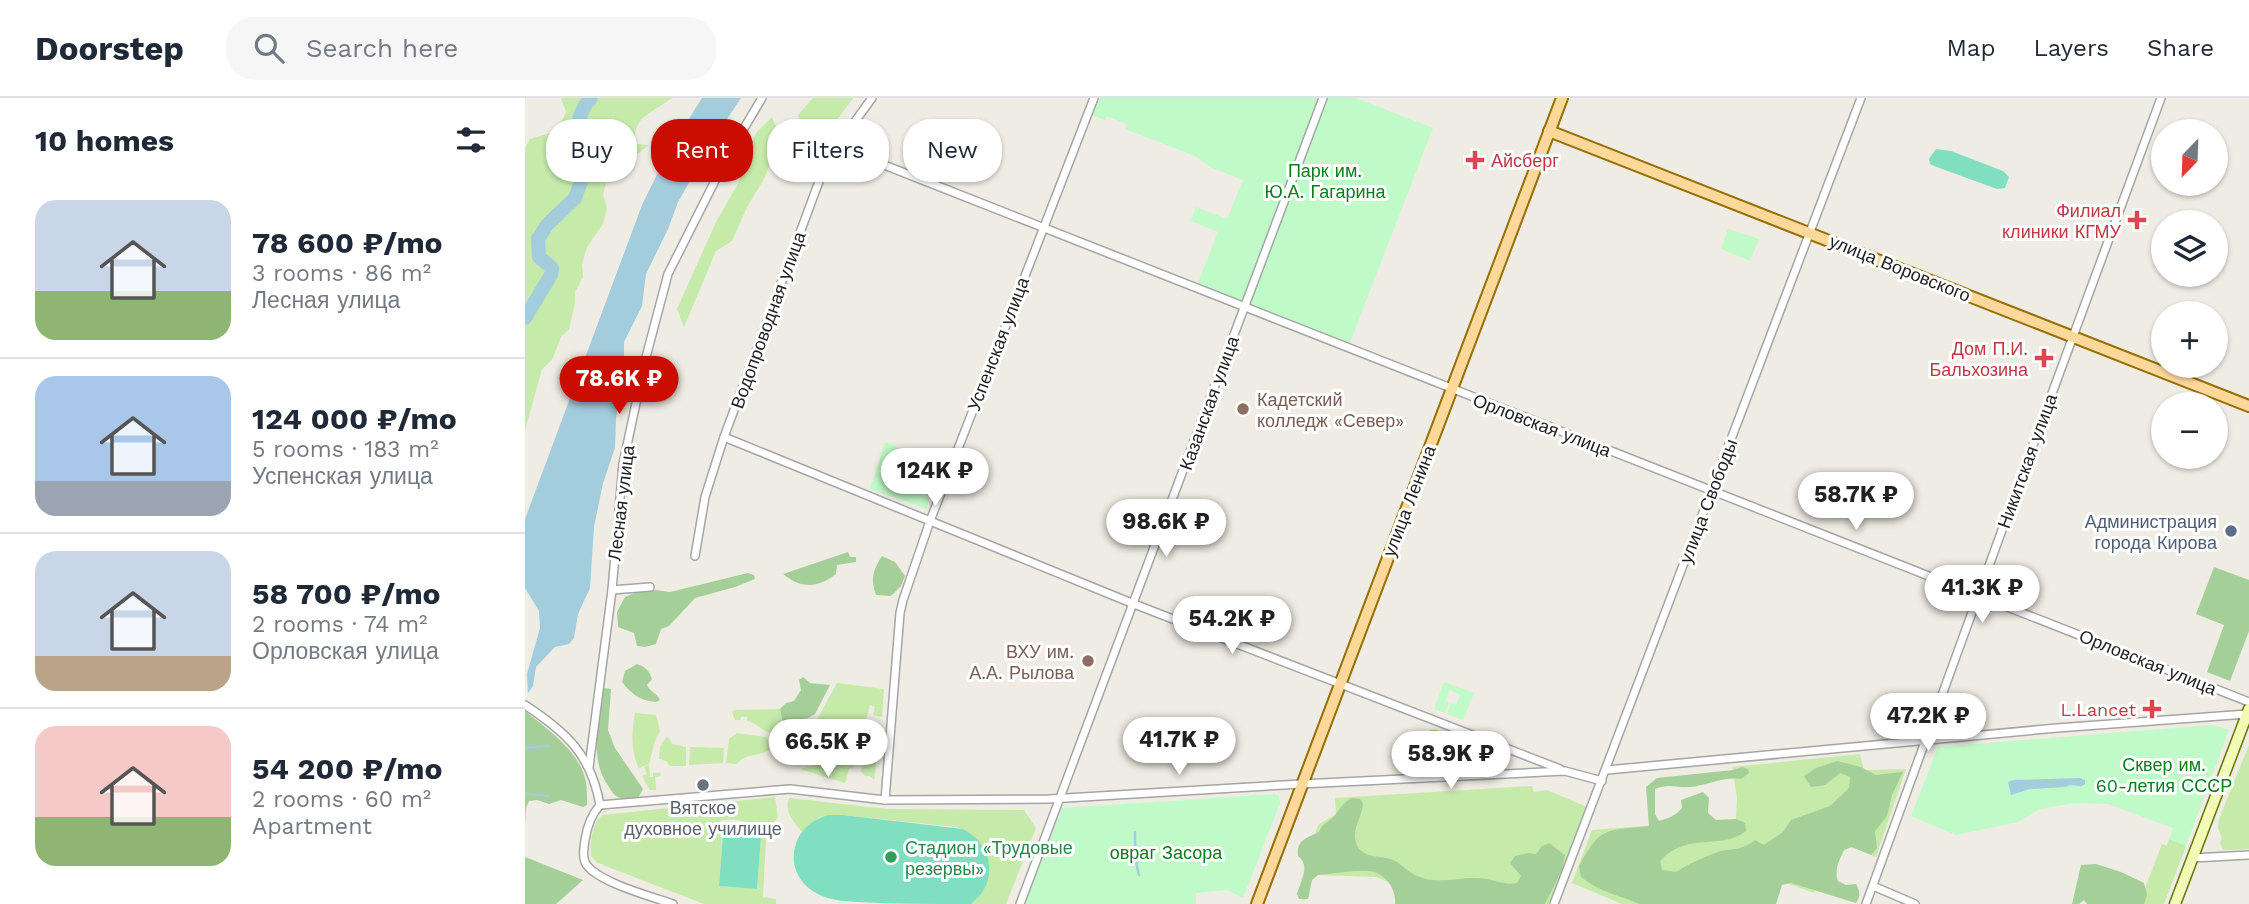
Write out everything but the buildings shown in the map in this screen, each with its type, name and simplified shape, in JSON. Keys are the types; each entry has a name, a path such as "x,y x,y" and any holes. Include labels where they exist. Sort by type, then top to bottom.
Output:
{"main road":[{"name":"улица Ленина","path":"1257,904 1562,98"},
{"name":"улица Воровского","path":"1549,131 2249,406"},
{"path":"2175,904 2248,711"}],"street":[{"name":"Лесная улица","path":"589,767 612,590 623,464 645,361 668,274 728,155 762,98"},
{"name":"Водопроводная улица","path":"856,119 871,98"},
{"name":"Успенская улица","path":"885,800 900,613 930,521 1094,98"},
{"name":"Казанская улица","path":"1020,904 1323,98"},
{"name":"улица Свободы","path":"1554,904 1861,98"},
{"name":"Никитская улица","path":"1866,904 2161,98"},
{"name":"Орловская улица","path":"889,167 2249,702"},
{"name":"Водопроводная улица","path":"695,556 705,497 819,182"},
{"path":"725,437 1134,604 1565,771 1602,781"},
{"path":"612,590 650,587"},
{"path":"525,705 568,736 583,756 600,805"},
{"path":"1607,770 2248,711"},
{"path":"673,904 595,873 586,864 584,849 590,819 600,805 790,789 885,800 1058,799 1565,771"},
{"path":"2192,858 2249,855"},
{"path":"1873,886 1915,904"}],"green space":[{"path":"561,98 671,98 645,116 637,126 637,119 563,119 566,112"},
{"path":"813,98 853,98 838,119 799,119 798,115"},
{"name":"Парк им. Ю.А. Гагарина","path":"1098,98 1356,98 1433,128 1349,345 1197,285 1218,232 1191,221 1196,207 1227,219 1243,180 1212,168 1195,156 1125,129 1127,124 1107,116 1105,120 1091,115"},
{"path":"767,122 767,172 732,241 716,251 684,327 677,309 716,222 739,182 753,182 753,140"},
{"path":"546,134 546,182 607,182 603,195 607,208 603,224 587,247 582,264 583,277 575,292 569,329 561,337 552,360 542,369 525,430 525,148 530,139"},
{"path":"637,144 649,145 637,154"},
{"path":"1936,149 1951,151 2003,171 2009,177 2005,188 1997,189 1930,164 1929,159"},
{"path":"1728,229 1759,239 1750,261 1721,249"},
{"path":"885,442 920,456 909,488 929,499 927,509 870,489"},
{"path":"848,552 850,557 856,557 856,562 837,565 836,574 823,582 803,584 783,574"},
{"path":"882,556 895,562 905,576 901,586 891,596 876,595 874,589 873,575"},
{"path":"2214,567 2249,580 2249,631 2230,681 2207,672 2224,625 2196,614"},
{"path":"748,573 754,575 755,579 695,598 669,626 661,629 656,644 637,646 634,633 618,627 617,612 625,597 637,592 670,592"},
{"path":"637,664 650,673 652,679 647,685 660,700 656,702 641,698 622,682 625,671"},
{"path":"803,677 810,683 830,685 815,714 791,728 783,723 780,709 786,703 794,701 801,690 799,680"},
{"path":"1444,682 1474,693 1463,720 1447,714 1451,703 1456,705 1460,695 1450,690 1445,701 1449,703 1445,713 1434,709"},
{"path":"837,683 884,689 882,717 873,715 875,707 870,705 859,746 816,721"},
{"path":"604,688 611,689 608,730 615,748 643,789 638,798 625,799 615,795 599,764 597,739"},
{"path":"780,709 783,723 791,728 801,724 787,731 772,733 747,721 747,717 735,720 732,712 735,710"},
{"path":"525,711 562,742 577,760 586,782 587,805 583,807 561,800 549,804 537,800 529,801 525,825"},
{"path":"635,713 656,715 660,731 649,764 639,768 641,774 636,762 632,735"},
{"name":"Сквер им. 60-летия СССР","path":"2213,725 2229,730 2186,846 2169,839 2173,828 2108,804 2074,803 2040,809 2018,822 1956,835 1911,816 1938,747"},
{"path":"870,729 880,731 874,780 861,771"},
{"path":"1431,730 1458,739 1454,756 1445,755 1439,749 1425,748 1428,732"},
{"path":"737,733 766,737 771,743 771,749 745,757 737,764 726,763 729,739"},
{"path":"666,737 672,744 686,747 686,766 670,766 659,759 660,747"},
{"path":"843,742 859,752 853,768 849,769 845,783 800,769 831,761"},
{"path":"2249,745 2249,849 2223,850 2219,819"},
{"path":"690,747 724,748 723,763 689,765"},
{"path":"1860,754 1864,770 1906,769 1876,857 1841,843 1830,844 1814,893 1781,881 1773,904 1622,904 1572,883 1592,830 1736,819 1737,797 1732,767"},
{"path":"1837,761 1861,767 1876,775 1903,772 1892,795 1887,816 1875,831 1877,848 1871,855 1852,847 1844,850 1839,862 1838,881 1846,885 1856,884 1859,898 1856,903 1791,883 1782,885 1776,904 1639,904 1602,890 1581,877 1579,866 1599,837 1613,830 1649,826 1646,787 1657,778 1742,767 1748,769 1749,773 1741,779 1655,789 1655,814 1659,821 1679,811 1682,808 1681,800 1703,792 1709,798 1708,813 1716,820 1736,819 1745,823 1746,831 1736,837 1681,846 1670,852 1660,861 1662,870 1676,872 1707,856 1741,848 1755,840 1764,845 1783,832 1791,820 1830,806 1849,788 1850,777 1840,773 1825,785 1811,787 1804,776 1816,768"},
{"path":"649,765 650,777 653,777 653,773 660,773 661,776 655,777 656,790 650,790 642,776 647,774 644,767"},
{"path":"1532,786 1534,792 1547,790 1587,807 1549,904 1419,904 1394,895 1393,884 1376,877 1317,875 1312,880 1308,899 1303,900 1297,894 1318,825 1336,814 1335,798"},
{"name":"овраг Засора","path":"1274,794 1279,796 1280,803 1243,898 1227,890 1196,893 1196,904 1025,904 1062,808"},
{"path":"775,797 778,817 773,824 760,825 728,820 720,821 718,830 723,834 719,886 757,889 761,837 766,837 763,897 776,899 776,904 704,904 598,863 591,856 592,834 602,815"},
{"path":"789,798 887,809 1024,810 1036,828 1006,904 971,904 980,895 989,872 984,850 978,840 968,833 956,827 843,815 820,817 802,832 789,812"},
{"path":"1351,798 1360,799 1363,804 1355,835 1359,849 1367,854 1394,860 1425,879 1477,878 1517,883 1521,876 1510,863 1515,856 1536,854 1542,846 1549,843 1565,855 1562,870 1545,904 1395,904 1394,893 1385,878 1375,872 1363,871 1318,875 1312,880 1308,899 1299,899 1297,894 1303,879 1304,864 1298,856 1299,846 1303,840 1319,832"},
{"name":"Стадион «Трудовые резервы»","path":"828,815 963,829 973,836 987,854 989,875 986,886 971,904 857,902 817,894 805,884 796,871 795,847 803,831"},
{"path":"723,834 761,837 757,889 719,886"},
{"path":"2169,839 2186,846 2164,904 2139,904 2162,844 2167,846"},
{"path":"525,857 583,880 556,904 525,904"},
{"path":"2096,864 2144,883 2147,895 2144,904 2087,904 2084,900 2079,904 2072,904 2081,865"}],"water":[{"path":"702,98 741,98 727,119 689,119"},
{"path":"653,182 689,182 646,274 642,306 624,342 624,380 616,418 615,448 603,483 594,527 590,588 578,614 574,638 569,644 555,647 536,667 533,686 528,693 527,674 540,628 539,611 525,588 525,519 642,205"},
{"path":"2014,780 2085,780 2082,786 2030,789 2011,795 2008,782"}],"waterway":[{"path":"525,318 551,275 552,268 539,257 538,239 547,225 575,198 585,171 576,149 576,136 581,115 591,98"},
{"path":"525,748 549,746"},
{"path":"525,794 548,796"},
{"path":"1135,832 1139,875"}],"place":[{"name":"Айсберг","path":"1475,160"},
{"name":"Филиал клиники КГМУ","path":"2137,220"},
{"name":"Дом П.И. Бальхозина","path":"2044,358"},
{"name":"Кадетский колледж «Север»","path":"1243,409"},
{"name":"Администрация города Кирова","path":"2231,531"},
{"name":"ВХУ им. А.А. Рылова","path":"1088,661"},
{"name":"L.Lancet","path":"2152,709"},
{"name":"Вятское духовное училище","path":"703,785"},
{"name":"Стадион «Трудовые резервы»","path":"891,857"}]}
